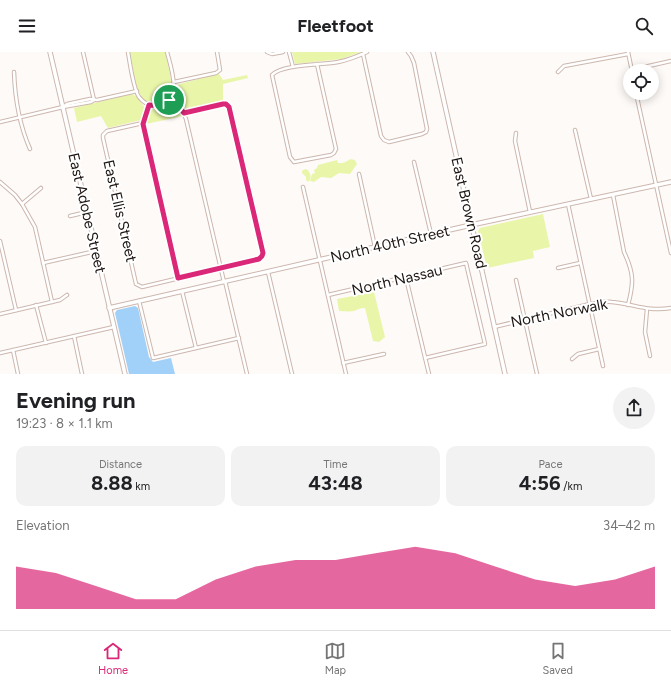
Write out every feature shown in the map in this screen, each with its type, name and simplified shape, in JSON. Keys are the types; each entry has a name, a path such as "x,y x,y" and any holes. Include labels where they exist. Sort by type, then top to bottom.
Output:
{"street":[{"name":"East Adobe Street","path":"50,52 125,374"},
{"path":"83,52 94,100"},
{"path":"128,52 136,91 140,98 149,105 159,105 164,103 171,97 174,91 174,82 167,52"},
{"path":"174,82 216,73 220,70 217,52"},
{"path":"268,53 273,54 283,52"},
{"path":"289,52 293,67"},
{"path":"317,64 336,147 334,153 331,155 293,162 290,157 272,78 273,73 293,67 317,64 341,62 367,52"},
{"path":"363,54 381,136 384,140 389,142 422,134 426,132 428,127 414,63 408,52"},
{"name":"East Brown Road","path":"433,52 505,374"},
{"path":"558,72 564,66 628,53 631,64"},
{"path":"658,64 671,61"},
{"path":"14,72 15,95 20,118 30,149"},
{"path":"0,122 80,103 90,99 94,100 136,91"},
{"path":"171,97 184,113 187,121 247,374"},
{"path":"638,100 671,253"},
{"path":"149,105 143,124 178,278 258,260 262,257 263,253 228,105 223,104 184,113"},
{"name":"East Ellis Street","path":"143,124 111,130 105,132 103,135 136,284 142,287 178,278"},
{"path":"576,130 591,199"},
{"path":"516,133 515,141 530,213"},
{"path":"414,162 431,234"},
{"path":"359,174 375,247"},
{"path":"0,182 15,195 35,227 52,302"},
{"name":"North 40th Street","path":"109,308 471,225 671,182"},
{"path":"303,187 346,374"},
{"path":"22,204 41,188"},
{"path":"613,195 624,252 628,260 633,280 628,305"},
{"path":"568,204 603,366"},
{"path":"70,216 87,212"},
{"path":"0,241 16,310"},
{"path":"43,263 96,251"},
{"path":"558,268 580,262"},
{"name":"North Nassau","path":"328,295 466,264 485,344 425,358"},
{"path":"268,272 292,374"},
{"path":"406,278 429,374"},
{"path":"516,280 537,374"},
{"path":"182,291 196,348"},
{"path":"0,314 60,300 67,295"},
{"path":"139,301 153,358 239,338"},
{"name":"North Norwalk","path":"494,327 590,304 611,302 647,309 657,310 671,308"},
{"path":"36,305 46,343"},
{"path":"647,309 645,332 650,356"},
{"path":"0,353 114,327"},
{"path":"74,336 82,374"},
{"path":"572,359 578,354 600,349"},
{"path":"13,350 18,374"},
{"path":"344,363 384,354"}],"green space":[{"path":"130,52 165,52 170,75 171,91 168,98 163,102 155,104 150,103 144,100 141,96 135,80"},
{"path":"292,52 361,52 341,59 295,64"},
{"path":"219,74 223,80 247,75 248,78 223,84 223,102 185,110 176,99 177,87 179,84"},
{"path":"131,94 136,96 145,108 141,120 108,128 101,116 77,122 74,108"},
{"path":"168,104 174,104 183,116 146,124 149,111"},
{"path":"351,159 355,160 357,164 350,174 339,173 331,178 321,177 314,182 310,181 312,174 315,173 314,170 318,165 337,160 338,163 343,163"},
{"path":"305,169 308,170 311,176 308,182 302,173"},
{"path":"543,214 550,247 533,251 534,258 487,268 478,231 480,228"},
{"path":"374,292 385,337 379,342 373,341 365,308 354,311 339,311 337,299"}],"water":[{"path":"135,306 138,308 149,357 153,362 171,358 175,374 129,374 115,313 117,310"}],"route":[{"path":"171,97 184,113 223,104 226,104 229,107 263,253 262,257 259,259 178,278 143,124 149,105 159,105 169,100 171,97"}]}
